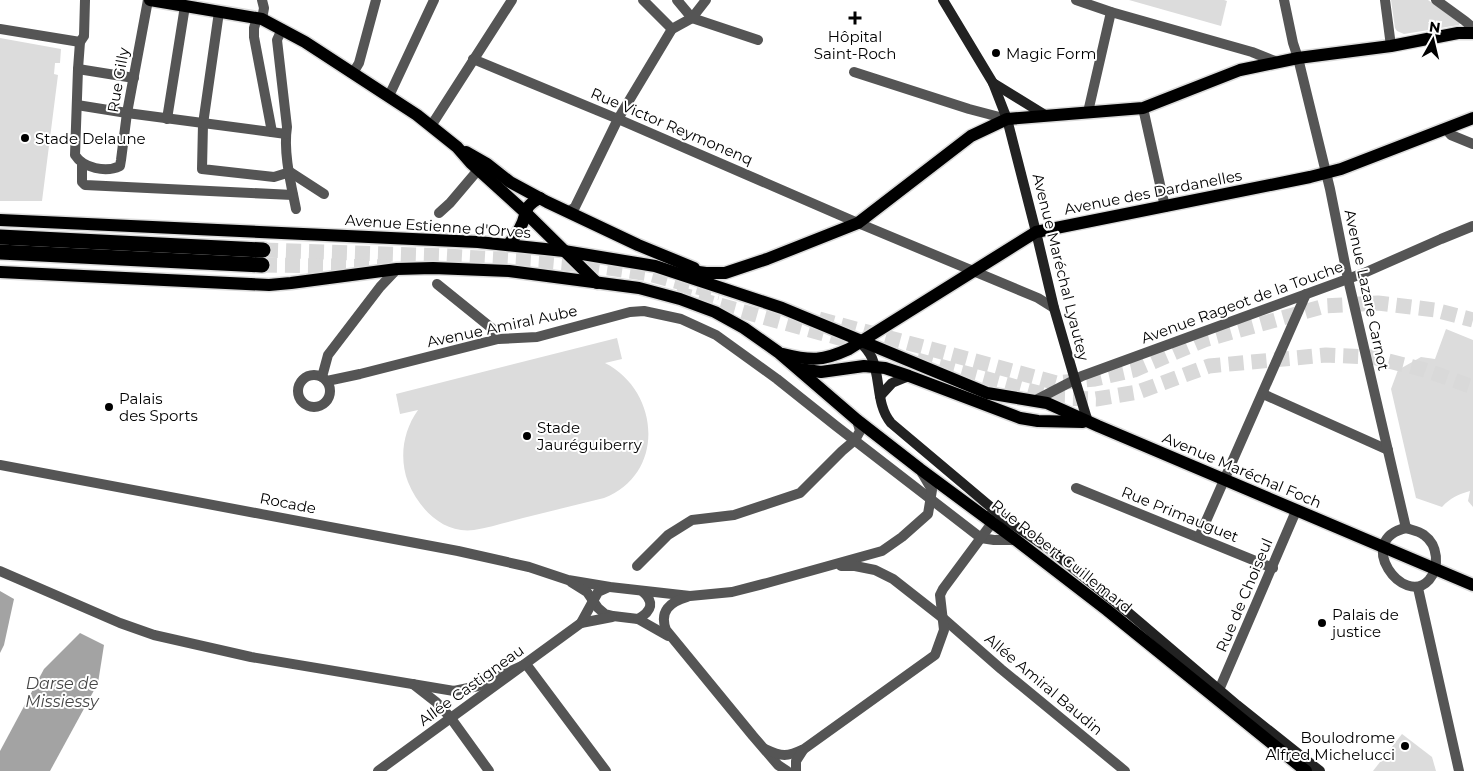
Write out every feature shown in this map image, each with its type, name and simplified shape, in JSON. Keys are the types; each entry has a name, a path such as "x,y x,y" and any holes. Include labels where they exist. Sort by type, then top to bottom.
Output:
{"highway":[{"path":"0,237 262,258 0,252"}],"main road":[{"path":"151,0 260,18 305,42 389,96 457,147 478,170 526,213 597,282"},
{"name":"Avenue Maréchal Lyautey","path":"943,0 993,83 1007,119 1054,308 1088,422"},
{"path":"655,266 706,273 725,273 767,259 858,223 972,136 1007,119 1143,108 1240,70 1298,58 1473,33"},
{"path":"993,83 1045,115"},
{"name":"Avenue des Dardanelles","path":"778,352 798,358 823,359 834,356 849,349 1036,232 1326,173 1341,169 1473,118"},
{"path":"457,147 487,164 510,182 568,212 657,253 762,295 782,308"},
{"path":"508,245 520,228 530,204 540,198"},
{"name":"Avenue Estienne d'Orves","path":"0,220 398,238 508,245 564,251 655,266 782,308 860,342 987,393 1034,401"},
{"path":"0,272 269,285 397,269 433,268 509,271 597,282 639,288 680,299 715,312 744,328 778,352 797,369 821,372 875,367 897,371 1020,418 1057,422 1088,422"},
{"name":"Rue Robert Guillemard","path":"860,342 871,356 875,367 881,406 891,424 1005,519 1048,548 1129,614 1213,690 1223,704 1306,771"},
{"name":"Rue Robert Guillemard","path":"797,369 857,420 920,469 1320,771"},
{"path":"880,396 892,383 909,376"},
{"name":"Avenue Maréchal Foch","path":"1034,401 1047,403 1473,585"}],"street":[{"path":"85,0 84,36 80,42 78,69 75,155 82,163 82,182 85,185 293,196"},
{"name":"Rue Gilly","path":"82,163 106,169 120,166 127,113 151,0"},
{"path":"262,0 264,8 254,28 254,37 272,132"},
{"path":"353,73 359,63 376,0"},
{"path":"389,96 434,0"},
{"path":"431,126 512,0"},
{"path":"643,0 672,29"},
{"path":"677,0 692,18 758,40"},
{"path":"568,212 575,207 618,120 672,29 692,18 706,0"},
{"path":"1076,0 1111,12 1252,52 1276,62"},
{"name":"Avenue Lazare Carnot","path":"1284,0 1326,173 1348,279 1406,528"},
{"path":"1385,0 1390,46"},
{"path":"1436,0 1473,28"},
{"path":"167,119 185,6"},
{"path":"219,12 203,124 202,169 274,177 290,172"},
{"path":"1088,112 1111,12"},
{"path":"0,29 80,42"},
{"path":"282,29 277,40 290,172 296,209"},
{"name":"Rue Victor Reymonenq","path":"473,59 975,271 1038,298 1054,308"},
{"path":"78,69 134,78"},
{"path":"854,72 969,109 1007,119"},
{"path":"77,105 203,124 286,134"},
{"path":"1143,108 1164,207"},
{"path":"1446,129 1451,135 1473,144"},
{"path":"438,213 450,203 478,170"},
{"path":"290,172 324,194"},
{"name":"Avenue Rageot de la Touche","path":"1034,401 1074,380 1348,279 1473,226"},
{"name":"Avenue Amiral Aube","path":"397,269 380,287 328,355 325,379 360,374 498,339 537,337 630,312 644,311 681,319 716,335 778,379 855,440"},
{"path":"437,284 494,330 498,339"},
{"path":"1199,537 1306,294"},
{"path":"1263,394 1388,450"},
{"path":"638,566 668,535 692,520 734,515 800,493 855,440 860,431 857,420"},
{"path":"855,440 981,538 1016,540"},
{"name":"Rocade","path":"0,465 458,551 529,567 568,580"},
{"path":"920,469 932,490 928,514 902,537 882,551 732,592 690,596 679,599 670,605 666,611 663,624 672,639 781,770 804,749 935,654 944,630 940,595 991,522 988,505"},
{"name":"Rue Primauguet","path":"1076,488 1273,568"},
{"name":"Rue de Choiseul","path":"1213,690 1273,568 1296,511"},
{"path":"1406,528 1424,535 1431,542 1435,550 1435,570 1430,579 1418,588 1400,581 1388,570 1384,561 1384,548 1387,537 1406,528"},
{"name":"Allée Amiral Baudin","path":"827,566 855,566 875,570 893,579 944,619 1001,669 1125,771"},
{"path":"0,571 120,623 154,635 251,657 454,690 478,686 526,664 606,771"},
{"path":"568,580 690,596"},
{"path":"568,580 587,592 601,612 613,616 638,619 660,630 672,639"},
{"path":"581,623 598,592 610,587"},
{"path":"1418,588 1459,771"},
{"path":"638,619 645,615 651,605 649,599 642,591"},
{"path":"581,623 613,616"},
{"name":"Allée Castigneau","path":"378,771 581,623"},
{"path":"412,684 436,702 451,718 489,771"},
{"path":"765,749 779,755 790,756 804,749"},
{"path":"796,771 796,762 804,749"}],"shaded area":[{"path":"1129,0 1224,0 1227,1 1221,26"},
{"path":"1391,0 1428,0 1460,23 1459,25 1404,34 1395,28"},
{"name":"Stade Delaune","path":"0,38 61,49 60,63 55,63 54,74 58,75 42,201 0,201"},
{"path":"1446,329 1473,340 1473,507 1468,501 1470,491 1448,501 1442,507 1416,498 1391,389 1398,370 1421,357 1435,359"},
{"name":"Stade Jauréguiberry","path":"617,338 622,359 605,363 623,376 637,393 645,412 648,432 646,452 638,471 624,486 604,498 474,530 452,528 442,524 426,510 408,482 403,454 409,427 418,410 400,414 396,394"},
{"name":"Boulodrome Alfred Michelucci","path":"1402,734 1432,757 1436,771 1373,771"}],"water":[{"name":"Darse de Missiessy","path":"0,591 14,599 4,645 0,653"},
{"name":"Darse de Missiessy","path":"80,633 104,645 98,683 50,771 0,771 0,751 44,669"}],"tunnel":[{"path":"263,250 445,256 596,266 649,274 720,293"},
{"path":"262,265 391,267"},
{"path":"676,293 857,343"},
{"path":"819,319 1057,383 1095,379 1134,370 1204,340 1325,306 1378,303 1435,310 1473,320"},
{"path":"917,360 1057,398 1096,399 1138,392 1209,366 1326,355 1372,357 1425,370 1473,387"}],"place":[{"name":"Hôpital Saint-Roch","path":"855,18"},
{"name":"Magic Form","path":"996,53"},
{"name":"Stade Delaune","path":"25,138"},
{"name":"Palais des Sports","path":"109,407"},
{"name":"Stade Jauréguiberry","path":"527,436"},
{"name":"Palais de justice","path":"1322,623"},
{"name":"Boulodrome Alfred Michelucci","path":"1405,746"}]}
